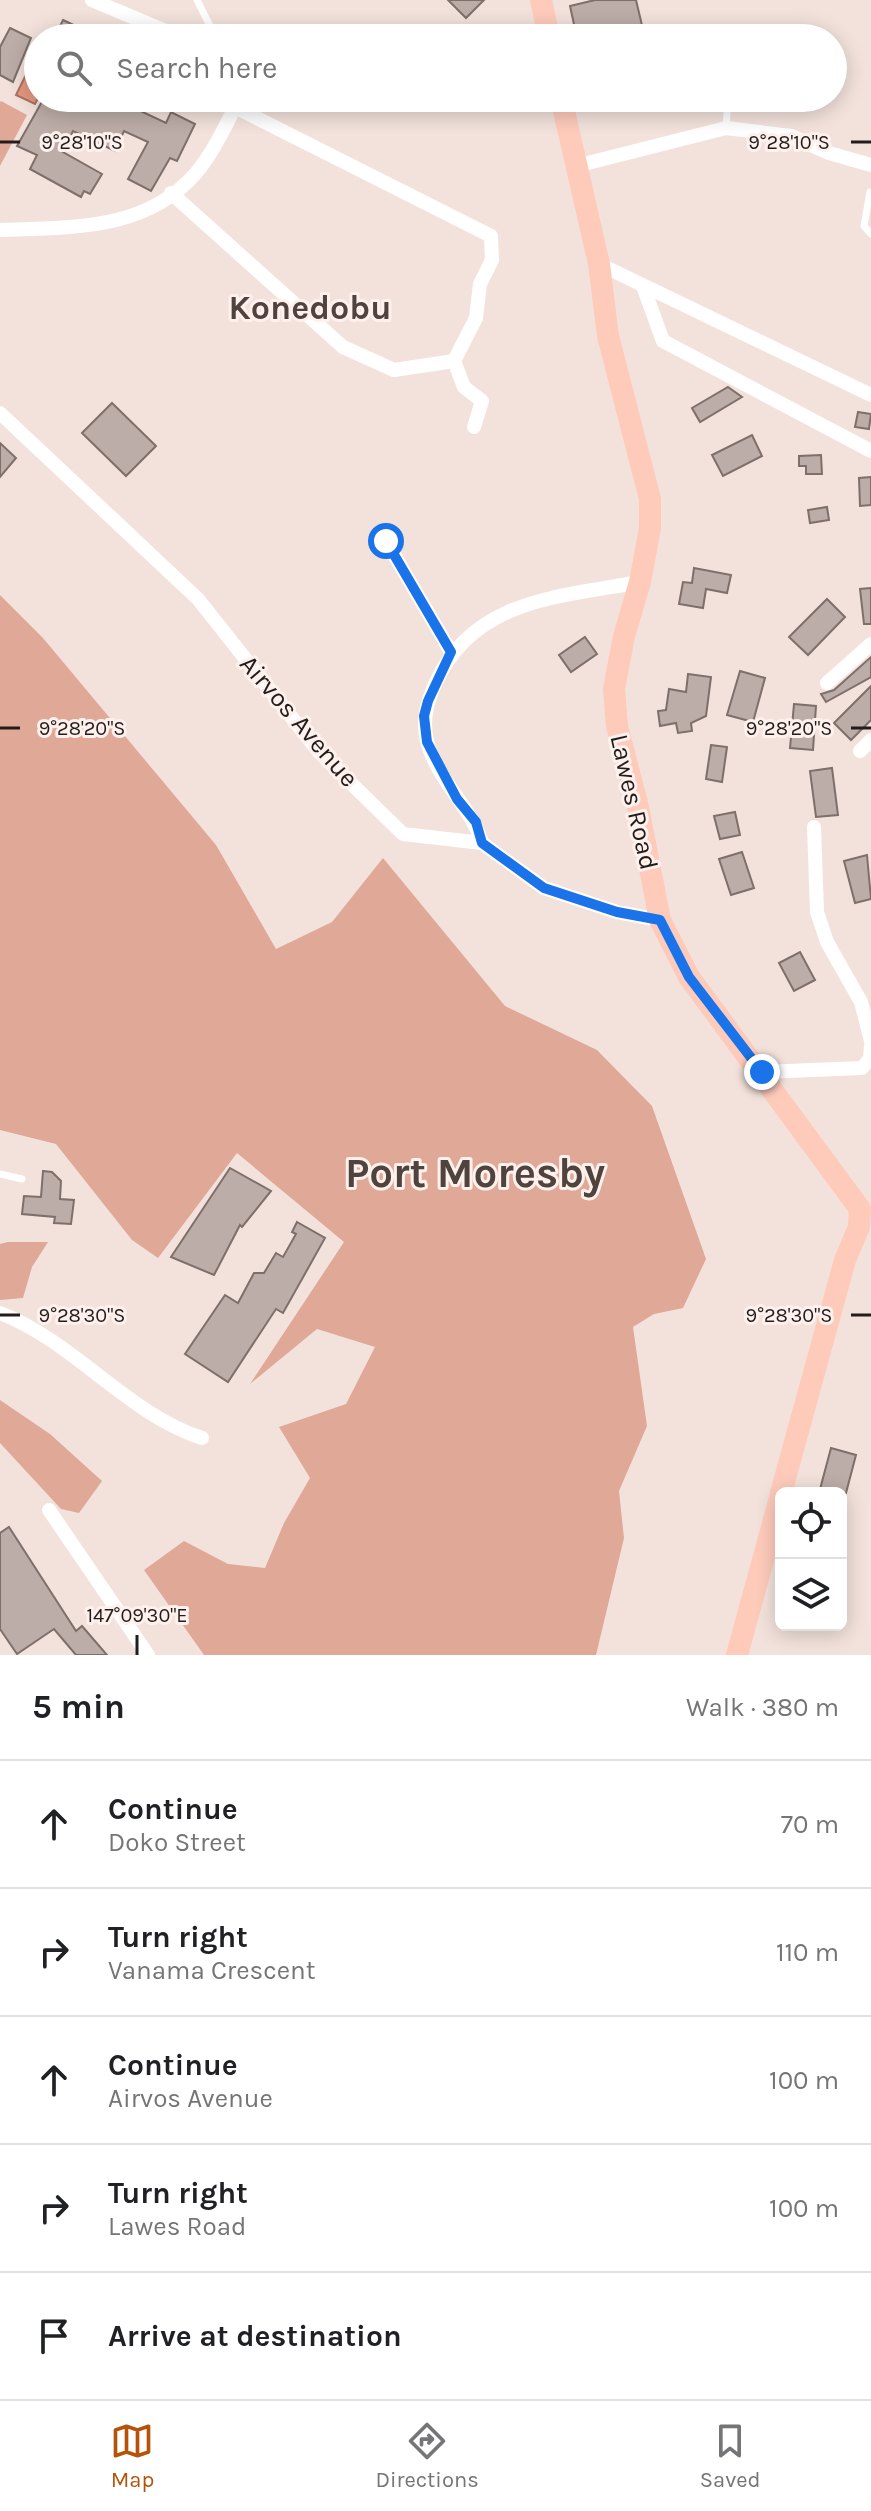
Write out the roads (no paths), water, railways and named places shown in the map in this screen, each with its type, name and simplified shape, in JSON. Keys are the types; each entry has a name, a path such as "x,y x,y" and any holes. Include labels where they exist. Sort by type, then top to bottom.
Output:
{"main road":[{"path":"541,0 546,24"},
{"name":"Lawes Road","path":"564,112 599,264 608,336 650,499 650,528 640,582 624,636 614,689 617,726 638,807 660,920 689,977 762,1072 865,1222 845,1260 783,1487"},
{"name":"Lawes Road","path":"737,1655 775,1516"}],"street":[{"path":"92,0 149,24"},
{"path":"0,230 105,225 142,214 196,173 232,112"},
{"path":"257,112 491,236 492,260 480,284 476,318 454,361 464,387 482,401 474,427"},
{"path":"576,166 726,128 791,136 829,153 871,165"},
{"path":"171,193 343,347 394,370 454,361"},
{"path":"599,264 871,395"},
{"path":"643,286 663,341 871,451"},
{"name":"Airvos Avenue","path":"0,413 198,599 319,752 403,834 482,843 544,888 617,912 660,920"},
{"path":"386,541 451,652"},
{"path":"482,843 476,822 457,799 427,742 424,716 428,701 451,652 479,626 505,612 640,582"},
{"path":"827,683 871,644"},
{"path":"860,751 871,740"},
{"path":"762,1072 862,1068 870,1058 871,1043 861,1002 827,942 817,912 814,827"},
{"path":"0,1313 54,1340 156,1418 202,1438"},
{"path":"49,1510 148,1655"}],"lane":[{"path":"197,0 209,24"},
{"path":"726,128 727,112"},
{"path":"870,192 864,226 871,234"},
{"path":"0,1174 22,1179"}],"district":[{"name":"Konedobu","path":"310,308"},
{"name":"Port Moresby","path":"475,1173"}]}
